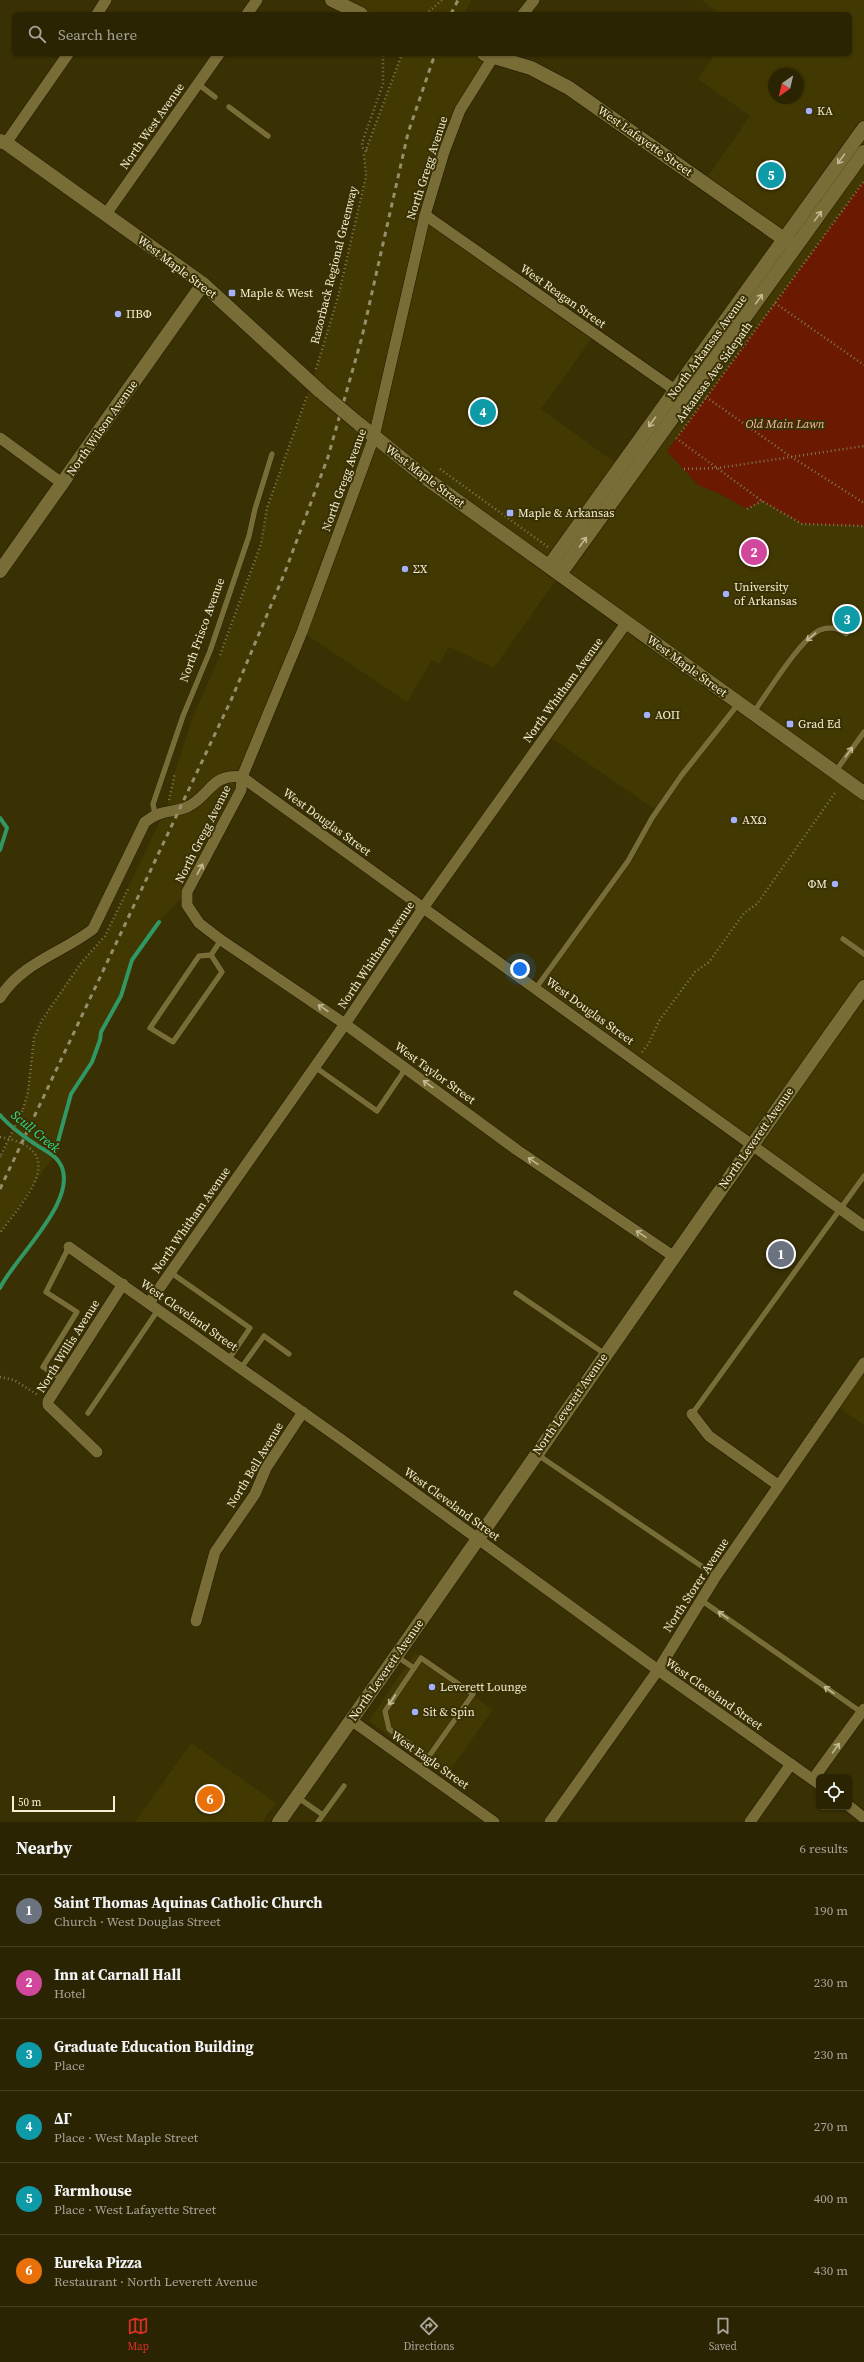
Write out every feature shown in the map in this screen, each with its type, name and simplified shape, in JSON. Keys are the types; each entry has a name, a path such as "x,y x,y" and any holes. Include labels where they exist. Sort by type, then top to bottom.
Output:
{"street":[{"path":"97,12 106,0"},
{"path":"248,12 257,0"},
{"path":"332,0 357,12"},
{"path":"525,12 534,0"},
{"path":"3,142 67,56"},
{"name":"North West Avenue","path":"106,214 218,56"},
{"name":"North Gregg Avenue","path":"187,905 188,892 241,790 242,777 302,632 374,436 425,215 444,152 460,110 490,56"},
{"name":"West Lafayette Street","path":"494,56 532,68 569,88 796,248"},
{"name":"North Arkansas Avenue","path":"554,570 676,390 864,128"},
{"name":"West Maple Street","path":"3,142 106,214 202,284 316,387 427,479 864,793"},
{"name":"North Arkansas Avenue","path":"554,570 687,399 864,152"},
{"name":"West Reagan Street","path":"425,215 687,399"},
{"name":"North Wilson Avenue","path":"0,571 63,484 202,284"},
{"path":"0,438 63,484"},
{"name":"North Whitham Avenue","path":"149,1303 346,1024 423,908 627,622"},
{"path":"0,998 20,972 80,939 93,929 145,822 155,814 189,806 223,777 242,777"},
{"name":"West Douglas Street","path":"242,777 639,1062 864,1226"},
{"name":"West Taylor Street","path":"187,905 199,923 221,940 346,1024 517,1150 673,1256"},
{"name":"North Leverett Avenue","path":"279,1822 478,1539 673,1256 864,987"},
{"name":"West Cleveland Street","path":"69,1247 242,1368 658,1670 816,1782"},
{"name":"North Willis Avenue","path":"97,1452 48,1406 48,1401 123,1284"},
{"name":"North Storer Avenue","path":"550,1822 658,1670 716,1576 864,1363"},
{"name":"North Bell Avenue","path":"196,1621 215,1552 255,1494 266,1468 303,1412"},
{"path":"692,1414 709,1436 778,1485"},
{"path":"821,1774 863,1710"},
{"name":"West Eagle Street","path":"351,1720 494,1822"},
{"path":"750,1822 791,1764"},
{"path":"852,1808 864,1818"}],"lane":[{"path":"198,84 215,97"},
{"path":"229,107 268,136"},
{"name":"North Frisco Avenue","path":"155,814 153,804 183,716 210,650 249,536 272,454"},
{"path":"753,713 808,639 821,630 828,628 836,628 846,634"},
{"path":"536,988 628,861 652,818 681,776 739,703"},
{"path":"834,772 864,732"},
{"path":"843,939 864,954"},
{"path":"211,955 221,940"},
{"path":"211,955 222,972 173,1042 150,1028 199,956 211,955"},
{"path":"315,1067 377,1111 406,1068"},
{"path":"692,1414 864,1176"},
{"path":"62,1379 43,1367 77,1312 46,1292 69,1247"},
{"path":"170,1272 250,1328 229,1359"},
{"path":"516,1293 605,1354"},
{"path":"88,1413 158,1310"},
{"path":"242,1368 264,1336 289,1354"},
{"path":"536,1454 716,1576"},
{"path":"701,1600 863,1710"},
{"path":"396,1656 414,1668"},
{"path":"420,1769 473,1694 421,1658 385,1712 389,1729 428,1757"},
{"path":"318,1822 344,1786"},
{"path":"297,1796 323,1815"}],"path":[{"path":"428,12 442,0"},
{"path":"367,150 363,148 362,143 383,84 383,56"},
{"name":"Razorback Regional Greenway","path":"316,387 366,176 363,165 401,56"},
{"name":"Arkansas Ave Sidepath","path":"672,444 864,181"},
{"path":"775,303 864,365"},
{"path":"706,397 790,456 864,503"},
{"path":"676,438 762,501 802,524 864,526"},
{"path":"684,469 718,468 864,446"},
{"path":"434,465 549,547"},
{"path":"747,509 762,501"},
{"path":"639,1062 644,1055 641,1053 649,1043 659,1021 695,972 709,962 744,913 757,904 835,793"},
{"path":"0,1156 23,1109"},
{"path":"0,1137 15,1140 31,1150 37,1158 40,1169 32,1188 0,1234"},
{"path":"0,1377 14,1380 48,1401"}],"shaded area":[{"path":"332,0 471,0 465,12 357,12"},
{"name":"University of Arkansas","path":"701,0 864,0 864,1176 841,1209 536,988 628,861 657,811 547,735 627,622 560,574 494,668 449,647 439,664 432,660 407,702 302,632 242,777 187,892 159,922 132,960 121,996 101,1032 100,1040 92,1062 71,1094 54,1156 0,1233 0,1157 26,1100 34,1038 51,1006 81,963 105,936 168,804 174,775 193,716 227,640 261,544 267,508 309,391 338,297 366,176 364,155 401,56 493,57 460,110 425,215 595,334 541,409 620,466 783,239 703,183 750,116 698,79 714,56 852,56 852,12 717,12"},
{"path":"864,1363 864,1425 835,1405"},
{"path":"415,1653 493,1710 445,1777 369,1721"},
{"path":"191,1743 276,1803 262,1822 135,1822"}],"green space":[{"name":"Old Main Lawn","path":"864,181 864,526 802,524 762,501 747,509 718,493 698,485 667,451"}],"waterway":[{"name":"Scull Creek","path":"0,818 7,828 0,850"},
{"path":"54,1156 71,1094 92,1062 100,1040 101,1032 121,996 132,960 159,922"},
{"name":"Scull Creek","path":"0,1115 21,1134 54,1156 59,1162 64,1176 62,1192 55,1209 44,1227 0,1288"}],"railway":[{"path":"452,12 458,0"},
{"path":"0,1189 232,698 285,572 328,457 362,337 408,133 434,56"}],"place":[{"name":"ΚΑ","path":"809,111"},
{"name":"Farmhouse","path":"771,175"},
{"name":"Maple & West","path":"232,293"},
{"name":"ΠΒΦ","path":"118,314"},
{"name":"ΔΓ","path":"483,412"},
{"name":"Maple & Arkansas","path":"510,513"},
{"name":"Inn at Carnall Hall","path":"754,552"},
{"name":"ΣΧ","path":"405,569"},
{"name":"University of Arkansas","path":"726,594"},
{"name":"Graduate Education Building","path":"847,619"},
{"name":"ΑΟΠ","path":"647,715"},
{"name":"Grad Ed","path":"790,724"},
{"name":"ΑΧΩ","path":"734,820"},
{"name":"ΦΜ","path":"835,884"},
{"name":"Saint Thomas Aquinas Catholic Church","path":"781,1254"},
{"name":"Leverett Lounge","path":"432,1687"},
{"name":"Sit & Spin","path":"415,1712"},
{"name":"Eureka Pizza","path":"210,1799"}]}
